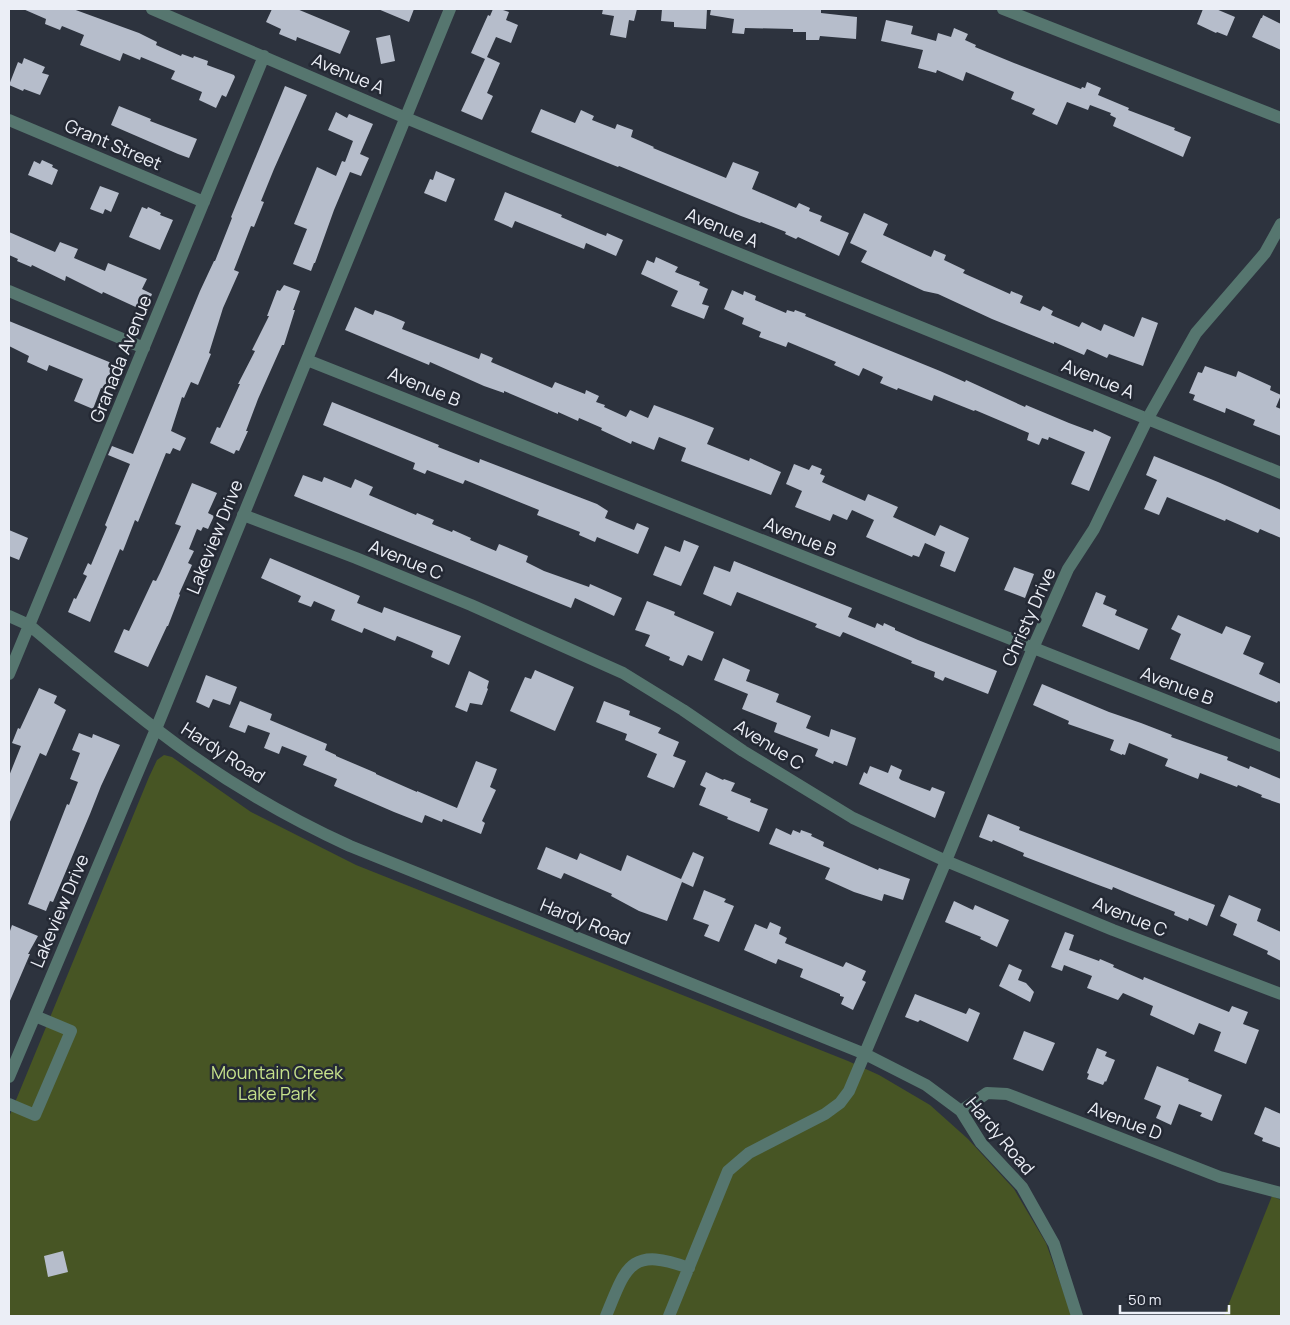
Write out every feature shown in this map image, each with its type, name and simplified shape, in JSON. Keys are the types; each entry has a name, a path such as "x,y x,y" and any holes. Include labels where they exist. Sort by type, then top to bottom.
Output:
{"street":[{"name":"Avenue A","path":"152,9 406,118 1281,473"},
{"name":"Lakeview Drive","path":"9,1077 156,729 450,9"},
{"path":"1003,9 1281,118"},
{"name":"Granada Avenue","path":"9,674 264,56"},
{"name":"Grant Street","path":"9,120 204,202"},
{"name":"Christy Drive","path":"669,1316 728,1171 749,1153 825,1114 840,1103 849,1091 1033,648 1068,569 1094,529 1148,418 1196,333 1265,253 1281,224"},
{"path":"9,291 144,348"},
{"name":"Avenue B","path":"307,360 1281,746"},
{"name":"Avenue C","path":"243,515 356,558 623,673 853,818 946,861 1113,930 1281,994"},
{"name":"Hardy Road","path":"9,616 29,626 156,729 226,779 313,829 865,1054 926,1085 961,1111 981,1143 1022,1187 1054,1244 1077,1316"},
{"path":"9,1104 35,1115 71,1031 35,1016"},
{"name":"Avenue D","path":"961,1111 987,1093 1007,1094 1220,1176 1281,1193"},
{"path":"606,1316 621,1278 634,1262 652,1258 672,1261 689,1268"}],"green space":[{"name":"Mountain Creek Lake Park","path":"164,755 172,757 251,812 356,865 848,1061 879,1075 930,1105 968,1139 1014,1189 1046,1243 1072,1316 9,1316 9,1117 149,777 157,760"},
{"path":"1272,1196 1281,1200 1281,1316 1224,1316"}],"building":[{"path":"23,9 73,9 139,33 157,42 156,45 181,56 182,54 193,58 194,56 208,61 207,65 235,77 226,97 222,95 216,108 199,100 202,92 171,79 175,71 141,57 140,60 123,53 120,61 80,45 84,35 62,26 60,30 45,24 46,19"},
{"path":"272,9 297,9 350,31 340,54 297,37 296,41 279,34 281,29 266,22"},
{"path":"378,9 414,9 409,22"},
{"path":"493,9 509,12 506,20 518,25 511,43 496,37 487,57 500,63 487,93 493,96 482,120 461,111 485,59 471,53 488,15 490,16"},
{"path":"603,9 637,9 634,21 629,20 626,38 610,35 614,16 602,14"},
{"path":"662,9 707,9 706,29 674,27 674,22 661,21"},
{"path":"711,9 821,9 821,13 857,17 856,39 820,36 819,40 806,40 806,32 793,32 793,29 745,28 744,34 732,33 734,19 710,15"},
{"path":"1203,9 1216,9 1235,17 1227,36 1197,24"},
{"path":"1263,15 1281,24 1281,50 1252,37"},
{"path":"886,20 913,26 911,34 936,41 938,33 951,37 954,28 968,34 965,40 976,45 975,47 1014,63 1081,89 1082,87 1085,88 1087,82 1101,88 1098,95 1129,108 1128,110 1175,128 1174,130 1191,137 1183,157 1113,126 1116,118 1110,115 1111,113 1090,105 1088,110 1067,102 1057,125 1032,114 1035,109 1011,99 1014,92 966,72 963,81 937,70 936,73 918,68 923,50 881,41"},
{"path":"390,35 395,61 381,64 376,38"},
{"path":"24,58 45,67 42,73 49,75 40,95 9,85 18,62 22,64"},
{"path":"285,86 307,95 274,169 261,201 264,202 254,227 251,226 234,270 239,272 223,308 209,353 211,354 198,385 191,382 184,398 182,397 171,431 186,438 180,451 173,448 170,454 166,453 138,522 135,520 123,551 120,549 90,622 68,612 87,576 83,574 88,563 91,565 130,464 108,455 112,446 133,454 200,291 215,261"},
{"path":"119,106 151,119 150,121 197,139 189,158 111,125"},
{"path":"541,109 575,123 581,110 594,116 592,120 615,129 617,124 633,130 631,137 726,178 733,162 759,172 752,189 796,208 799,203 810,208 809,211 822,216 820,221 849,233 839,256 798,237 796,239 785,234 786,232 741,216 531,132"},
{"path":"336,112 347,118 349,114 373,124 360,154 369,158 361,176 350,172 311,271 293,264 307,229 294,224 317,167 336,176 342,161 345,162 353,141 328,130"},
{"path":"42,160 53,165 52,167 58,170 52,185 28,175 34,161 40,164"},
{"path":"436,171 455,179 446,202 424,193 430,179 433,180"},
{"path":"100,186 119,193 111,212 105,209 103,214 90,209"},
{"path":"505,192 562,215 561,217 596,232 606,236 607,233 623,240 616,256 586,243 584,249 515,221 512,228 494,220"},
{"path":"142,207 147,209 148,207 161,213 160,215 173,220 160,250 129,237"},
{"path":"864,213 888,224 883,235 931,257 934,250 946,255 944,260 965,270 963,273 1010,294 1011,291 1023,296 1020,303 1040,311 1043,306 1053,311 1051,315 1079,327 1082,322 1101,331 1104,324 1134,337 1142,317 1158,323 1143,366 1109,354 1107,358 1087,349 1084,355 1054,342 1054,344 992,319 938,294 924,291 861,262 867,251 850,243"},
{"path":"9,232 55,252 60,242 78,249 74,258 105,271 108,263 147,279 142,289 152,294 147,307 142,305 140,309 103,292 102,294 66,276 65,281 32,265 31,267 17,261 18,259 9,255"},
{"path":"656,257 678,267 675,272 700,282 699,285 708,289 702,304 709,306 704,319 671,306 678,291 641,274 647,260 654,263"},
{"path":"284,285 300,291 293,310 295,310 284,345 282,345 258,399 246,431 248,431 239,451 236,450 234,454 210,443 217,427 220,428 240,384 238,384 255,351 252,350 269,316 267,316 277,290 280,291"},
{"path":"732,290 743,295 744,291 756,296 755,300 786,313 787,310 794,312 795,310 806,314 805,316 965,382 966,380 1025,407 1026,405 1069,423 1093,432 1094,429 1111,437 1089,491 1071,484 1085,452 1049,437 1048,440 1042,438 1039,445 1027,440 1029,433 975,410 934,395 932,401 898,388 897,390 880,383 883,377 863,368 859,376 834,365 836,362 788,342 786,347 759,337 761,332 742,324 744,318 724,309"},
{"path":"355,307 373,315 375,310 391,316 405,322 402,329 479,359 481,353 493,358 491,362 552,388 555,382 585,394 586,390 599,396 596,402 626,417 630,410 648,418 654,405 691,419 714,428 707,444 749,461 750,458 781,472 771,495 681,461 686,448 659,437 654,450 632,441 631,444 579,418 578,421 558,412 558,414 504,391 504,393 484,386 430,362 429,365 345,330"},
{"path":"9,321 114,364 104,389 101,388 93,409 74,401 83,379 49,365 47,371 27,362 29,356 9,346"},
{"path":"1205,366 1236,377 1238,371 1271,386 1270,390 1281,395 1276,407 1281,409 1281,436 1253,425 1255,420 1226,408 1225,413 1193,400 1195,395 1189,393 1198,372 1202,373"},
{"path":"332,402 479,463 480,459 597,504 608,511 605,518 634,530 637,523 649,528 638,554 597,537 595,542 579,535 580,532 537,515 539,510 465,480 463,484 427,470 425,474 413,469 415,463 323,425"},
{"path":"1154,456 1281,510 1281,538 1260,529 1258,533 1167,497 1159,515 1144,509 1157,480 1146,475"},
{"path":"794,464 809,470 812,465 822,469 820,474 825,476 822,482 865,501 868,494 898,507 893,517 935,536 940,525 969,538 955,572 940,566 945,552 925,543 919,557 913,555 912,557 866,537 874,520 852,510 847,520 833,514 830,521 795,507 802,491 786,484"},
{"path":"303,475 322,482 324,477 351,488 355,479 373,487 369,495 416,515 417,513 434,520 432,524 452,532 453,530 471,538 470,540 496,551 499,544 528,556 526,562 544,571 589,587 590,584 622,598 614,616 575,598 571,608 294,496"},
{"path":"192,483 217,493 208,513 214,516 208,529 203,527 201,531 197,529 189,549 194,551 188,563 192,565 168,626 148,667 114,652 124,629 129,631 153,580 156,581 160,573 181,526 175,524"},
{"path":"9,530 28,538 19,560 9,556"},
{"path":"684,540 699,546 681,586 653,575 665,546 680,552"},
{"path":"270,558 360,596 357,603 382,613 384,607 461,636 449,665 431,657 433,651 397,636 395,641 364,628 362,633 331,620 335,610 314,601 311,607 298,602 301,596 261,578"},
{"path":"734,561 852,608 848,617 875,628 877,623 883,626 884,623 918,640 997,671 988,694 945,677 943,681 934,677 935,672 911,663 912,661 843,632 840,637 815,627 817,624 737,592 731,606 703,594 714,566 730,572"},
{"path":"1014,567 1034,574 1025,598 1004,590"},
{"path":"1096,592 1106,596 1103,604 1117,610 1115,615 1148,629 1139,650 1082,626"},
{"path":"647,601 675,612 674,615 714,632 702,661 688,655 683,666 669,660 670,657 645,646 650,635 635,630"},
{"path":"1178,615 1222,634 1226,626 1251,636 1243,654 1264,663 1259,674 1281,684 1281,702 1278,701 1277,703 1170,659 1181,634 1171,629"},
{"path":"723,658 750,670 746,681 779,694 776,702 811,716 806,728 829,737 831,729 856,738 847,766 834,761 833,764 815,756 818,749 774,732 777,723 742,709 748,694 714,680"},
{"path":"535,670 574,687 555,731 510,711 525,677 531,679"},
{"path":"469,671 489,681 482,705 470,703 467,712 455,707"},
{"path":"206,675 237,687 230,705 213,699 209,708 196,702"},
{"path":"1042,684 1109,712 1172,735 1171,737 1228,757 1227,760 1249,769 1250,766 1281,779 1281,804 1261,797 1262,795 1238,785 1237,787 1200,773 1198,779 1165,766 1168,759 1129,743 1125,755 1110,750 1114,740 1068,724 1069,721 1033,705"},
{"path":"39,688 57,696 54,703 66,710 46,756 40,753 9,824 9,776 21,746 12,743"},
{"path":"240,701 272,714 270,720 327,744 325,750 336,756 457,808 476,761 497,769 490,787 496,790 482,821 485,823 481,834 443,819 442,822 425,815 422,823 394,812 334,786 337,779 303,765 307,756 282,746 279,754 264,748 270,733 248,725 245,733 229,727"},
{"path":"604,701 630,711 629,715 661,728 658,733 679,742 673,756 686,761 674,788 647,777 657,754 625,740 627,734 596,722"},
{"path":"79,733 92,738 93,734 120,745 53,902 50,901 46,911 28,904 67,804 69,805 78,782 70,779 80,753 72,750"},
{"path":"891,765 902,770 899,778 901,780 930,791 932,787 945,792 935,818 859,784 864,772 867,774 870,766 888,773"},
{"path":"706,772 735,783 731,791 751,799 750,802 768,809 759,832 699,805 706,788 700,785"},
{"path":"988,814 1020,827 1019,830 1215,905 1207,926 1189,918 1188,921 1174,915 1175,912 1113,887 1112,890 1023,856 1024,853 993,840 992,842 979,837"},
{"path":"776,828 791,835 793,830 800,833 801,830 812,834 811,836 824,842 823,846 878,870 879,868 910,879 903,900 884,894 882,901 854,892 825,879 830,868 769,844"},
{"path":"546,847 577,860 580,853 621,871 627,855 681,879 693,852 704,857 693,887 682,882 667,921 639,911 611,896 612,894 564,873 561,879 537,869"},
{"path":"704,890 726,899 724,902 734,906 719,942 704,936 709,925 693,919"},
{"path":"1229,895 1261,909 1257,921 1281,932 1281,961 1267,954 1268,951 1233,935 1237,924 1220,916"},
{"path":"954,901 973,910 975,905 1009,920 997,947 980,939 981,937 945,922"},
{"path":"770,922 781,927 779,934 787,938 785,943 843,967 846,962 866,971 862,980 866,982 853,1010 841,1004 844,997 840,996 840,994 800,977 803,969 778,959 776,964 744,950 755,924 767,929"},
{"path":"12,925 38,936 28,954 30,954 9,1003 9,934"},
{"path":"1065,932 1074,935 1069,950 1099,961 1100,959 1143,980 1144,977 1229,1012 1232,1006 1248,1012 1243,1024 1259,1030 1246,1064 1214,1051 1221,1032 1199,1023 1194,1035 1150,1015 1153,1006 1123,993 1118,1000 1087,988 1092,976 1064,965 1062,971 1051,967"},
{"path":"1009,964 1022,970 1018,980 1026,983 1034,992 1030,1002 999,986"},
{"path":"915,994 966,1014 969,1008 980,1013 968,1042 920,1020 918,1022 905,1017"},
{"path":"1024,1031 1055,1043 1043,1071 1013,1059"},
{"path":"1097,1048 1107,1052 1105,1056 1115,1060 1103,1085 1087,1079 1089,1074 1087,1073"},
{"path":"1157,1066 1222,1095 1212,1121 1200,1116 1202,1113 1179,1104 1171,1125 1156,1118 1161,1106 1144,1099"},
{"path":"1265,1107 1281,1114 1281,1148 1262,1141 1263,1138 1254,1134"},
{"path":"63,1251 68,1272 48,1277 44,1256"}]}
